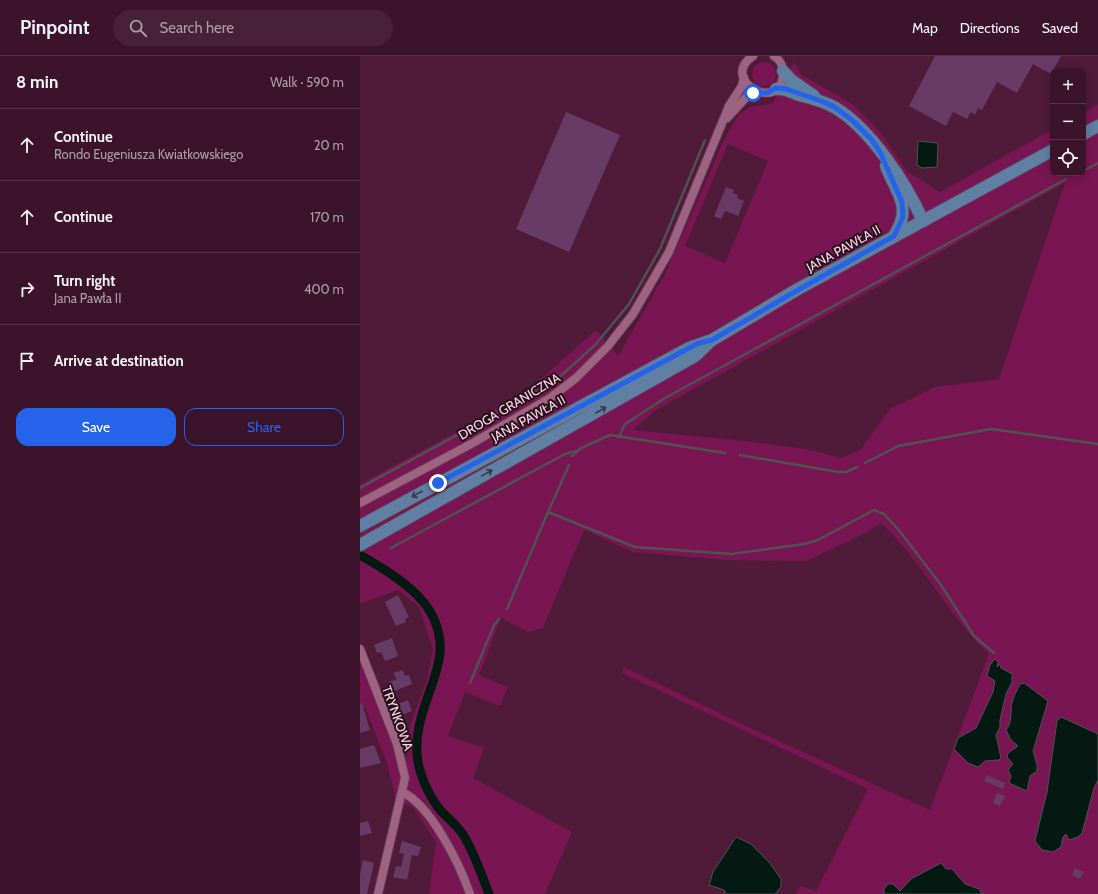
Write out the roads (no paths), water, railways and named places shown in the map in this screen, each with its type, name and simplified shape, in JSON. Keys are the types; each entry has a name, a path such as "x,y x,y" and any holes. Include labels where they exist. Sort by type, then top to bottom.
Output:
{"main road":[{"path":"783,71 791,80 821,101"},
{"path":"776,88 786,89 833,106 852,120 871,139 900,178 923,221"},
{"path":"1086,132 1098,126"},
{"path":"880,152 902,202 904,212 901,224 894,236"},
{"name":"JANA PAWŁA II","path":"361,544 695,356 712,340 798,290 1050,152"},
{"name":"JANA PAWŁA II","path":"360,526 689,348 699,343 712,340"}],"street":[{"name":"DROGA GRANICZNA","path":"360,503 471,444 550,398 576,378 608,346 633,314 668,252 729,106 742,86 745,66 753,56"},
{"path":"775,56 782,66 783,71 780,84 776,88"},
{"path":"744,78 751,89 758,92"},
{"name":"DROGA GRANICZNA","path":"723,123 749,94 758,92 767,93 776,88"},
{"name":"TRYNKOWA","path":"360,649 397,744 405,778 378,894"},
{"path":"402,792 411,796 422,806 464,876 470,894"}],"waterway":[{"path":"360,488 554,382 595,345 629,304 660,249 705,140"},
{"path":"1086,169 1098,163"},
{"path":"619,437 625,424 665,398 1066,179"},
{"path":"865,463 898,446 991,429 1098,444"},
{"path":"572,456 581,448 610,435 725,453"},
{"path":"391,548 565,454 576,451"},
{"path":"740,455 838,472 846,472 857,467"},
{"path":"548,512 569,465"},
{"path":"507,609 548,512 635,547 731,554 804,544 818,540 874,510 884,514 898,529 941,585 974,636 994,653"},
{"path":"360,555 389,572 415,593 426,605 434,619 439,634 440,652 435,676 418,730 417,754 419,768 433,800 441,811 460,830 470,847 489,894"},
{"path":"470,683 494,625 499,619"}]}
